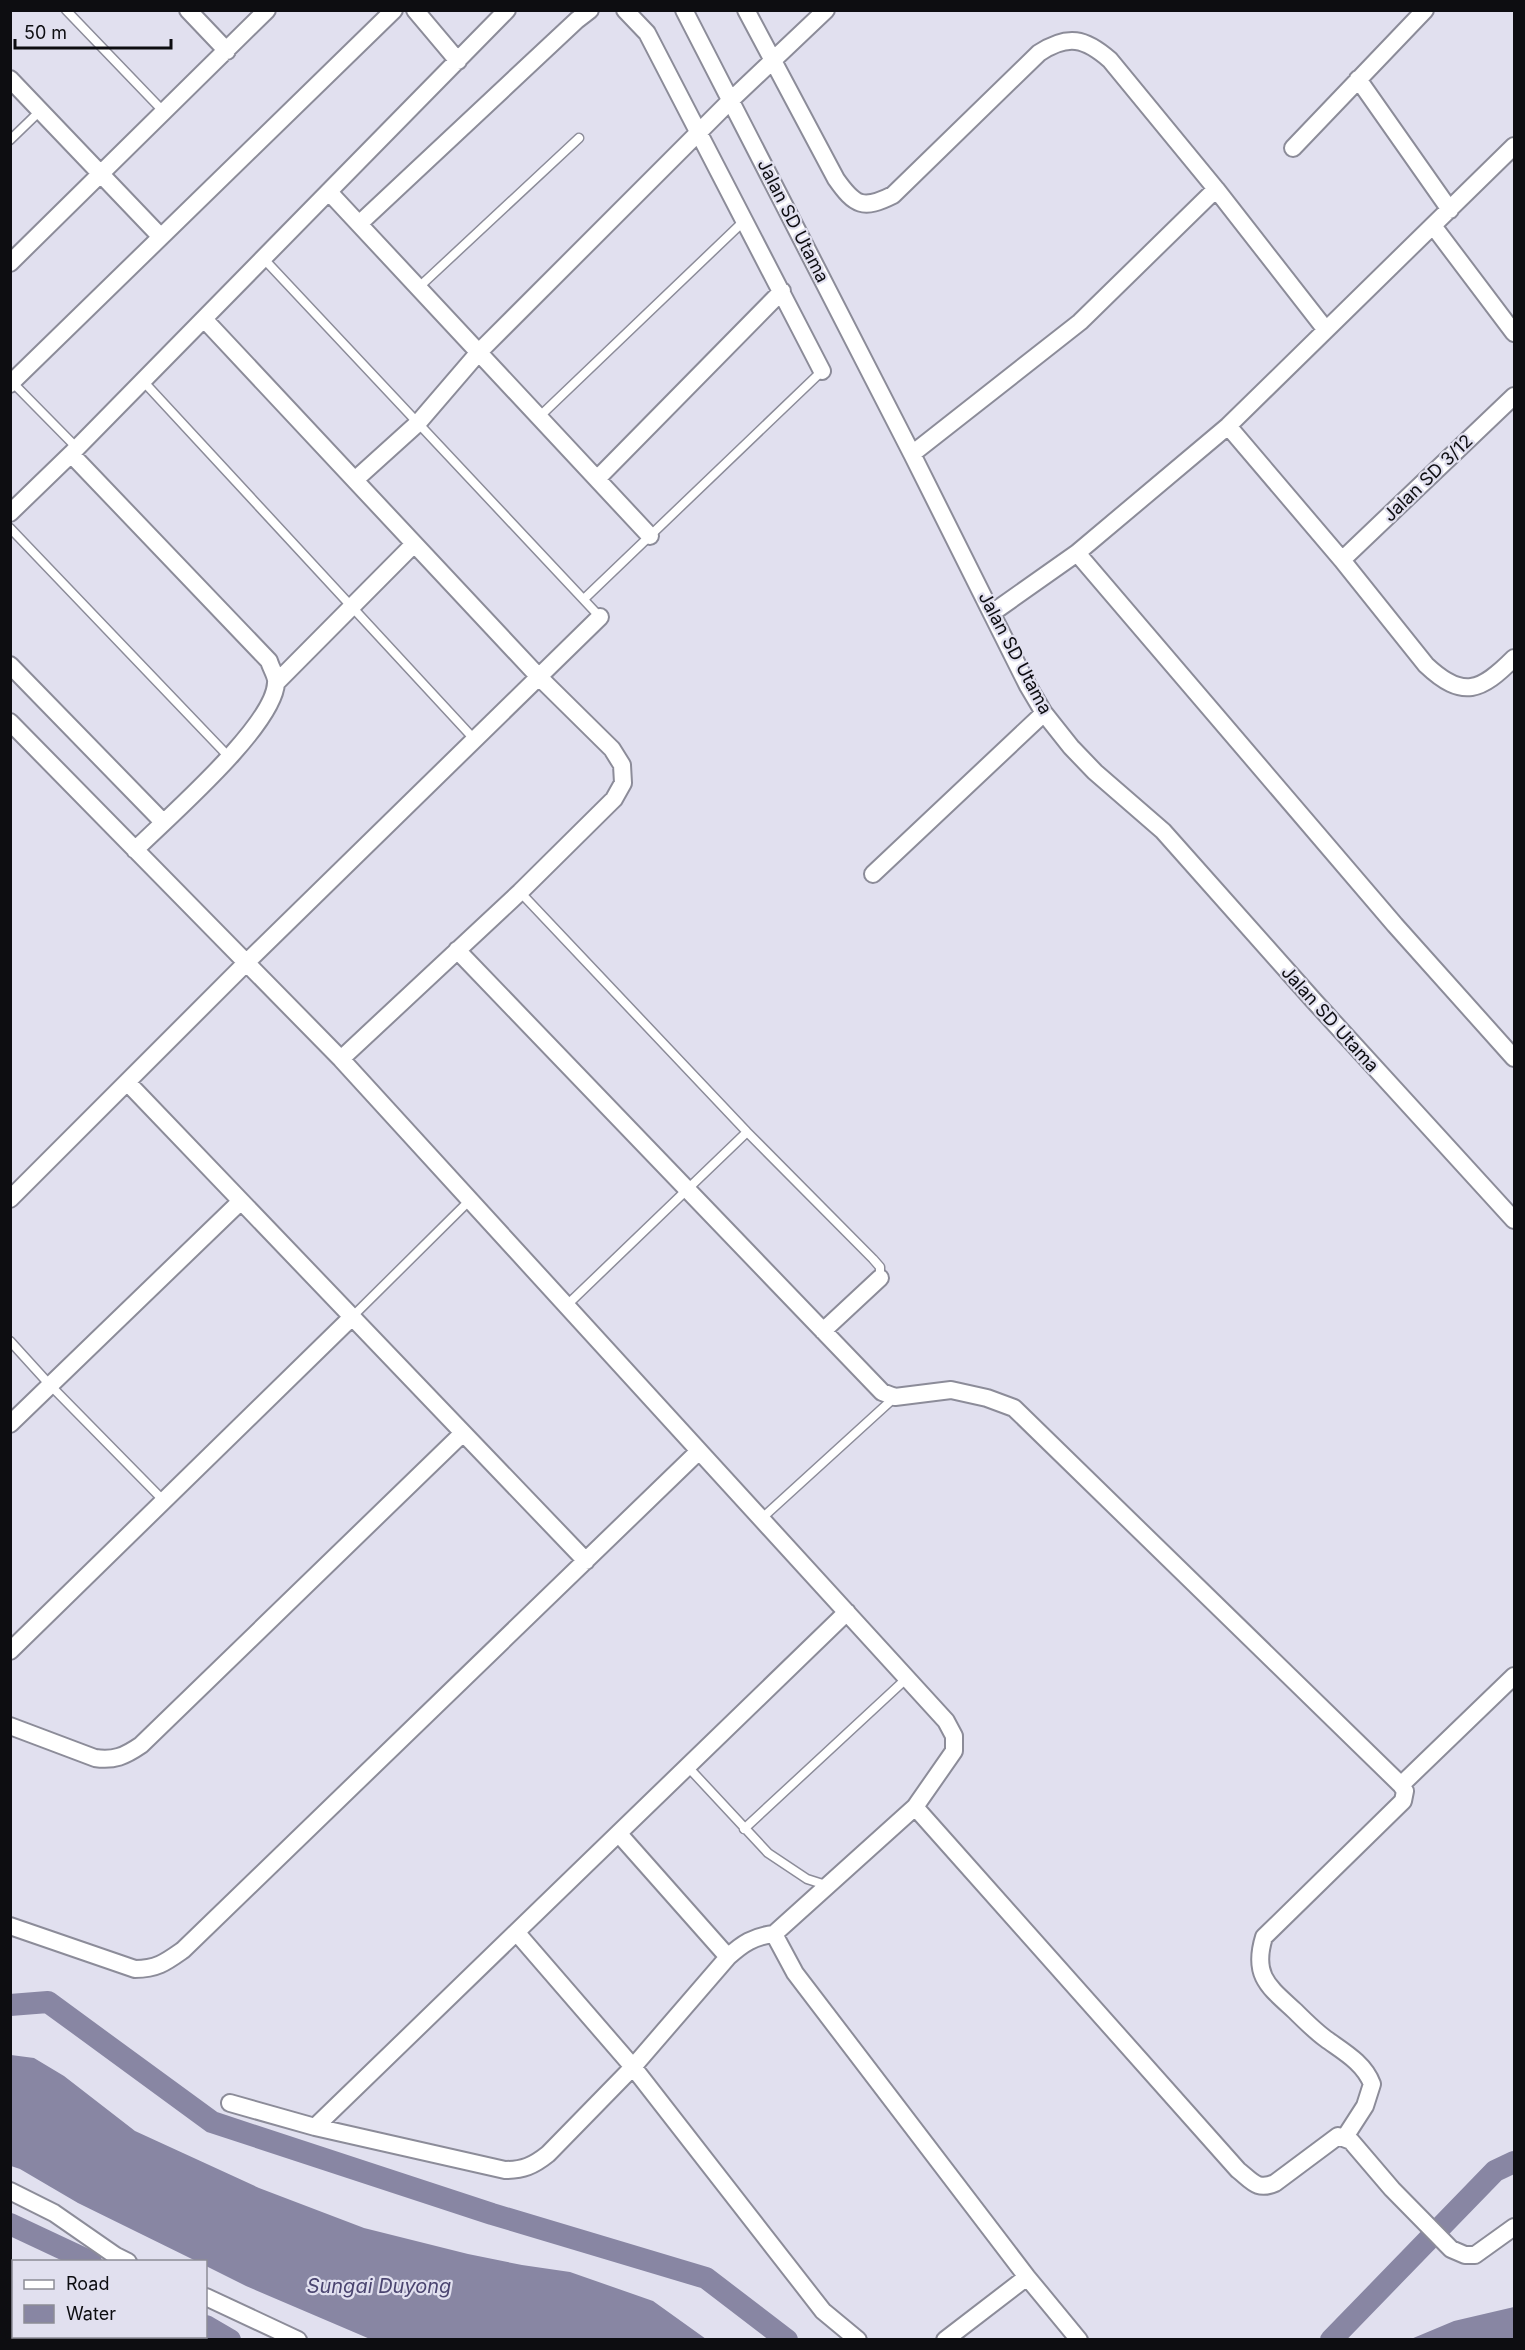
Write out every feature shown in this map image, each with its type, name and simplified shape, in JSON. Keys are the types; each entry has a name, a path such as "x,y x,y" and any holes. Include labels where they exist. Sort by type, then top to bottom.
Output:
{"street":[{"path":"188,10 227,51"},
{"path":"10,263 267,10"},
{"path":"11,383 394,10"},
{"path":"415,10 458,61"},
{"path":"10,513 74,451 507,10"},
{"path":"359,224 590,10"},
{"path":"625,10 646,33 822,371"},
{"name":"Jalan SD Utama","path":"684,10 912,454 1028,686 1044,713 1071,747 1095,772 1163,831 1315,1002 1515,1220"},
{"path":"746,10 837,179 847,194 860,203 876,204 893,195 1039,53 1054,43 1072,39 1094,45 1110,60 1216,189 1326,330"},
{"path":"356,479 418,423 479,352 731,100 825,10"},
{"path":"1293,148 1425,10"},
{"path":"10,79 160,236"},
{"path":"1358,79 1450,210"},
{"path":"992,612 1077,553 1228,426 1515,146"},
{"path":"912,454 1080,322 1216,189"},
{"path":"329,192 650,536"},
{"path":"1434,226 1515,333"},
{"path":"597,479 782,291"},
{"path":"204,319 539,677 612,749 622,765 623,783 614,799 520,892 341,1059"},
{"name":"Jalan SD 3/12","path":"1342,560 1515,396"},
{"path":"1228,426 1342,560 1426,665 1454,686 1469,688 1485,681 1515,658"},
{"path":"74,451 269,662 277,682"},
{"path":"135,850 229,757 259,722 272,701 277,682 414,544"},
{"path":"1077,553 1388,916 1515,1058"},
{"path":"13,1190 127,1082 600,617"},
{"path":"10,665 163,822"},
{"path":"873,874 1044,713"},
{"path":"10,722 341,1059 946,1721 954,1736 954,1751 915,1807 774,1934 759,1936 742,1944 728,1957 633,2067 548,2154 535,2164 520,2170 505,2170 315,2127 230,2103"},
{"path":"457,950 882,1392 895,1397 951,1390 987,1398 1014,1408 1401,1785 1405,1791 1403,1801 1264,1937 1259,1953 1262,1971 1268,1986 1320,2035 1367,2072 1372,2084 1365,2106 1345,2137"},
{"path":"127,1082 585,1561"},
{"path":"10,1424 241,1201"},
{"path":"823,1331 880,1278"},
{"path":"10,1651 352,1317"},
{"path":"10,1726 95,1758 109,1761 124,1756 141,1745 463,1433"},
{"path":"10,1926 135,1969 151,1969 167,1962 183,1950 699,1451"},
{"path":"315,2127 847,1612"},
{"path":"1401,1785 1515,1676"},
{"path":"915,1807 1239,2170 1258,2186 1266,2187 1275,2183 1331,2140 1338,2136 1345,2137 1450,2248 1465,2255 1475,2255 1515,2227"},
{"path":"619,1833 728,1957"},
{"path":"517,1933 633,2067 823,2311 858,2340"},
{"path":"774,1934 795,1973 1027,2277 1079,2340"},
{"path":"10,2191 54,2213 120,2260"},
{"path":"945,2340 1027,2277"},
{"path":"207,2297 298,2340"}],"lane":[{"path":"66,10 165,112"},
{"path":"10,140 41,110"},
{"path":"418,288 579,138"},
{"path":"539,417 745,220"},
{"path":"263,258 600,617"},
{"path":"584,599 822,371"},
{"path":"143,381 475,740"},
{"path":"11,383 74,451"},
{"path":"10,528 229,757"},
{"path":"520,892 747,1132 873,1259 880,1267 880,1278"},
{"path":"566,1306 747,1132"},
{"path":"352,1317 470,1200"},
{"path":"10,1341 164,1501"},
{"path":"761,1519 895,1397"},
{"path":"744,1829 907,1678"},
{"path":"688,1767 744,1829 785,1866 807,1879 829,1886"}],"water":[{"name":"Sungai Duyong","path":"11,2055 34,2058 64,2076 135,2131 259,2188 364,2228 468,2254 570,2272 653,2301 706,2339 370,2339 246,2286 207,2266 207,2260 194,2260 78,2203 11,2166"},
{"path":"1514,2307 1514,2339 1411,2339 1454,2321"}],"waterway":[{"path":"10,2005 48,2002 212,2122 492,2214 706,2278 787,2340"},
{"path":"1331,2340 1495,2171 1514,2162"},
{"path":"10,2224 87,2260"},
{"path":"207,2327 230,2340"}]}
